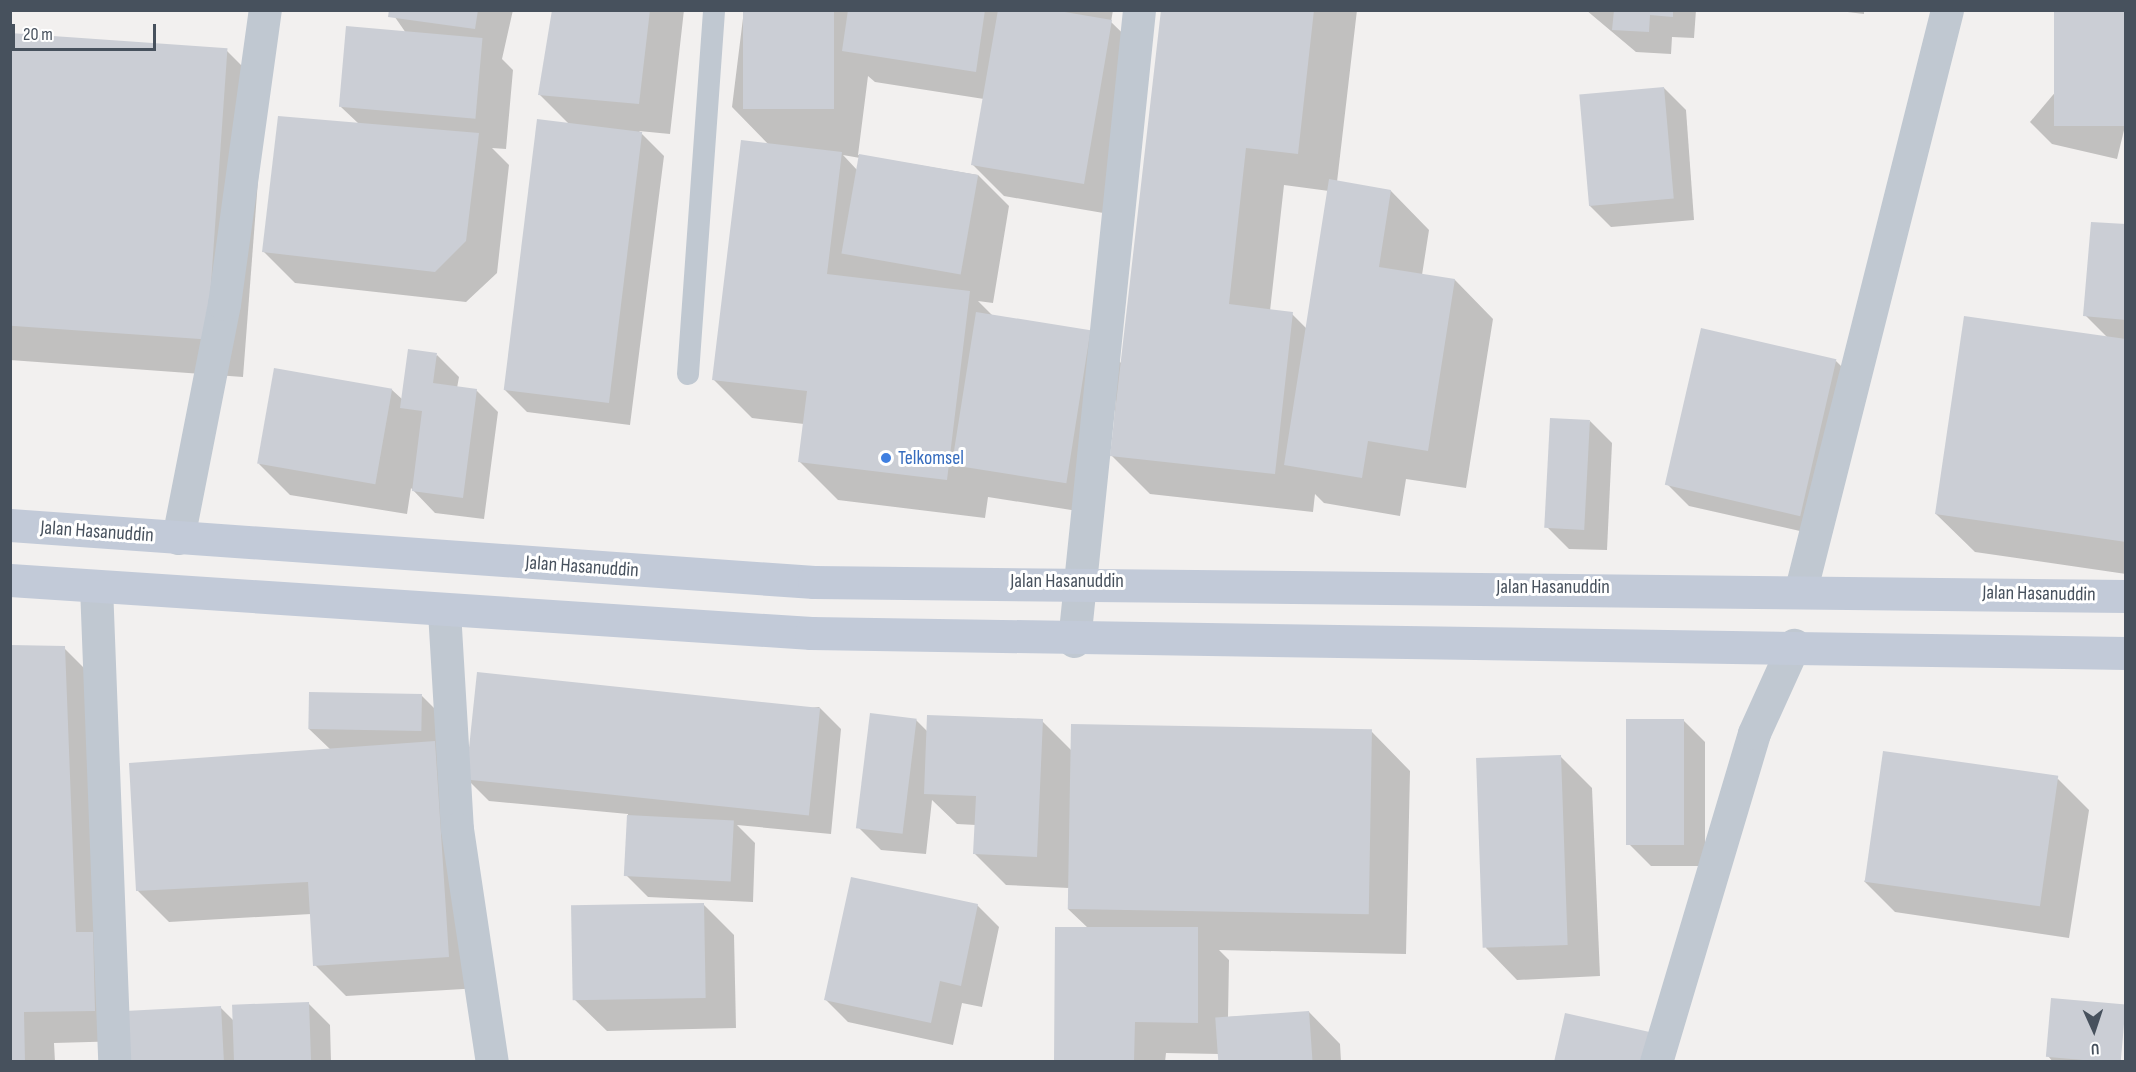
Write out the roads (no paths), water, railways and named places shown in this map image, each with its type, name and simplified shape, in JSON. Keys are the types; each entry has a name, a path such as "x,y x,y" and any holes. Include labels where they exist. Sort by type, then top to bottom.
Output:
{"street":[{"path":"178,538 224,304 265,10"},
{"path":"1074,641 1082,581 1139,10"},
{"path":"1801,589 1947,10"},
{"name":"Jalan Hasanuddin","path":"10,525 814,582 1082,581 1801,589 2126,596"},
{"path":"10,580 444,611 811,633 1074,641 1794,645 2126,653"},
{"path":"96,586 114,1062"},
{"path":"444,611 457,829 492,1062"},
{"path":"1656,1062 1754,733 1794,645"}],"lane":[{"path":"688,374 714,10"}],"place":[{"name":"Telkomsel","path":"886,458"}]}
